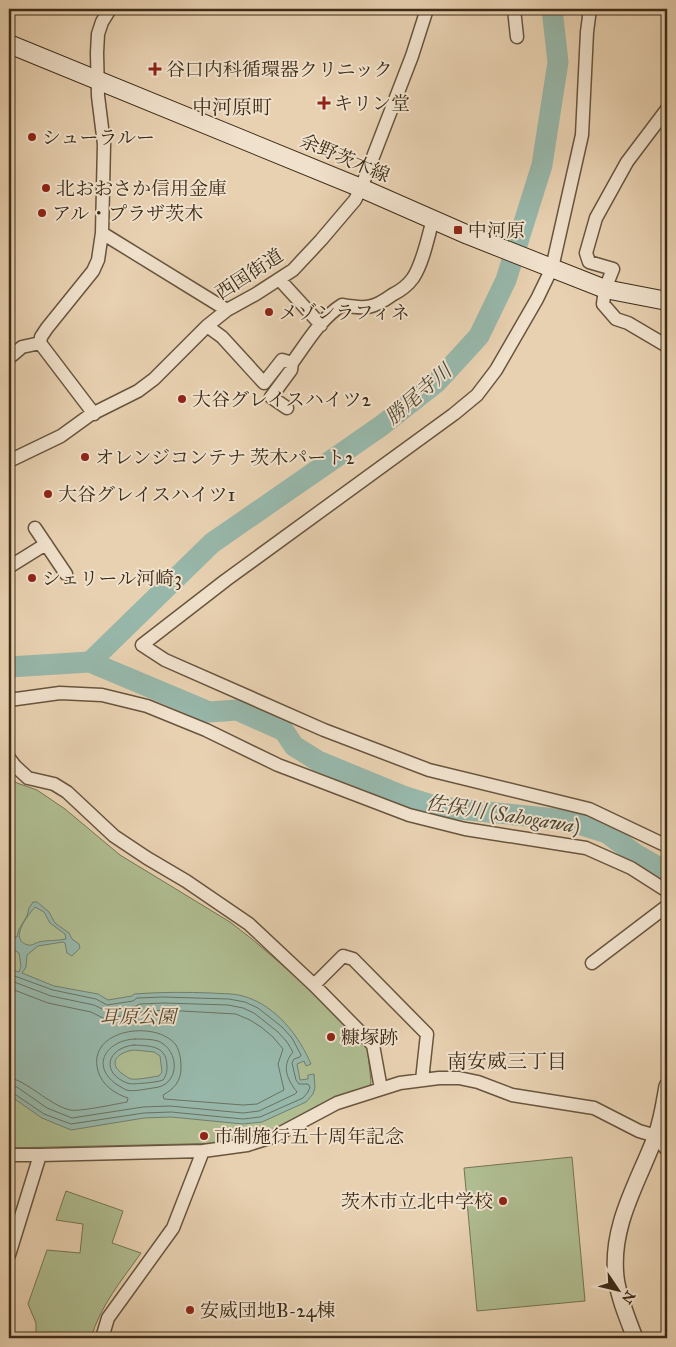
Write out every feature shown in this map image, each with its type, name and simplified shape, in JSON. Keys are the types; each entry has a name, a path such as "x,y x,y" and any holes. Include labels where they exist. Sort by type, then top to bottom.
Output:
{"main road":[{"name":"余野茨木線","path":"9,44 361,188 484,241 605,289 667,301"}],"street":[{"path":"94,414 40,343 41,337 47,328 93,271 98,260 102,233 104,144 98,96 97,53 98,34 102,22 110,9"},
{"name":"西国街道","path":"9,461 61,436 94,414 138,391 154,379 207,326 227,310 293,270 321,240 355,200 361,188 412,56 427,9"},
{"path":"514,9 517,37"},
{"path":"590,9 587,32 582,135 549,267 538,299 496,370 477,394 454,414 226,580 142,645 165,660 266,706 332,733 429,770 590,809 667,846"},
{"path":"667,109 627,162 596,218 586,253 589,262 613,270 605,289 603,304 616,319 628,323 667,346"},
{"path":"287,408 271,397 291,370 292,363 321,325 333,310 342,305 361,309 372,307 402,289 413,278 419,266 433,219"},
{"path":"102,233 227,310"},
{"path":"279,279 321,325"},
{"path":"207,326 222,337 264,383 282,360 292,363"},
{"path":"9,358 22,348 40,343"},
{"path":"35,528 66,574"},
{"path":"9,567 46,544"},
{"path":"9,700 68,694 102,695 147,706 206,730 278,765 409,815 465,829 586,848 632,868 667,891"},
{"path":"9,758 28,778 54,784 67,792 114,836 186,881 249,924 314,985 373,1045 381,1089"},
{"path":"592,963 667,906"},
{"path":"314,985 343,956 353,958 427,1034 422,1080"},
{"path":"9,1155 203,1151 247,1145 266,1139 337,1103 400,1083 439,1078 459,1078 478,1082 512,1095 594,1108 639,1131 662,1135"},
{"path":"667,1086 661,1121 662,1135 667,1150"},
{"path":"635,1338 626,1315 616,1277 617,1241 626,1207 662,1135"},
{"path":"102,1338 108,1318 173,1228 203,1151"},
{"path":"9,1255 40,1155"}],"green space":[{"name":"耳原公園","path":"9,776 17,783 37,790 65,809 120,855 230,922 252,939 309,988 367,1044 370,1086 254,1138 229,1143 9,1148"},
{"path":"572,1157 585,1301 477,1311 464,1168"},
{"path":"66,1191 123,1211 112,1243 141,1253 106,1304 91,1338 36,1338 36,1323 28,1304 47,1250 80,1253 83,1224 56,1220"}],"water":[{"path":"33,902 37,902 49,912 55,923 69,933 72,939 79,944 80,948 72,956 67,953 65,943 63,942 38,946 27,955 26,967 22,973 54,986 98,994 108,1000 134,994 192,992 246,997 268,1008 277,1015 300,1043 311,1064 306,1066 304,1061 297,1064 300,1080 308,1079 308,1075 314,1074 315,1088 313,1094 306,1102 262,1122 243,1124 171,1117 144,1118 71,1130 42,1118 9,1095 9,969 19,972 21,966 19,953 9,947 9,936 17,937 19,929 27,916","holes":["35,907 44,912 50,923 65,934 66,939 42,941 29,945 22,942 20,938 21,927","134,1050 154,1052 160,1056 162,1072 159,1076 131,1079 119,1071 116,1066 116,1059 123,1053"]}],"waterway":[{"name":"勝尾寺川","path":"90,662 212,543 381,426 437,382 479,336 506,280 542,165 558,62 552,9"},
{"name":"佐保川 (Sahogawa)","path":"9,667 90,662 209,712 237,710 284,731 294,746 318,761 403,796 438,807 566,820 607,833 634,853 667,872"}],"place":[{"name":"谷口内科循環器クリニック","path":"155,69"},
{"name":"キリン堂","path":"324,103"},
{"name":"シューラルー","path":"32,137"},
{"name":"北おおさか信用金庫","path":"46,188"},
{"name":"アル・プラザ茨木","path":"42,213"},
{"name":"中河原","path":"458,230"},
{"name":"メゾンラフィネ","path":"269,312"},
{"name":"大谷グレイスハイツ2","path":"182,399"},
{"name":"オレンジコンテナ 茨木パート2","path":"85,457"},
{"name":"大谷グレイスハイツ1","path":"48,494"},
{"name":"シェリール河崎3","path":"32,578"},
{"name":"糠塚跡","path":"331,1037"},
{"name":"市制施行五十周年記念","path":"204,1136"},
{"name":"茨木市立北中学校","path":"503,1201"},
{"name":"安威団地B-24棟","path":"190,1310"}],"district":[{"name":"中河原町","path":"232,107"},
{"name":"南安威三丁目","path":"507,1061"}]}
